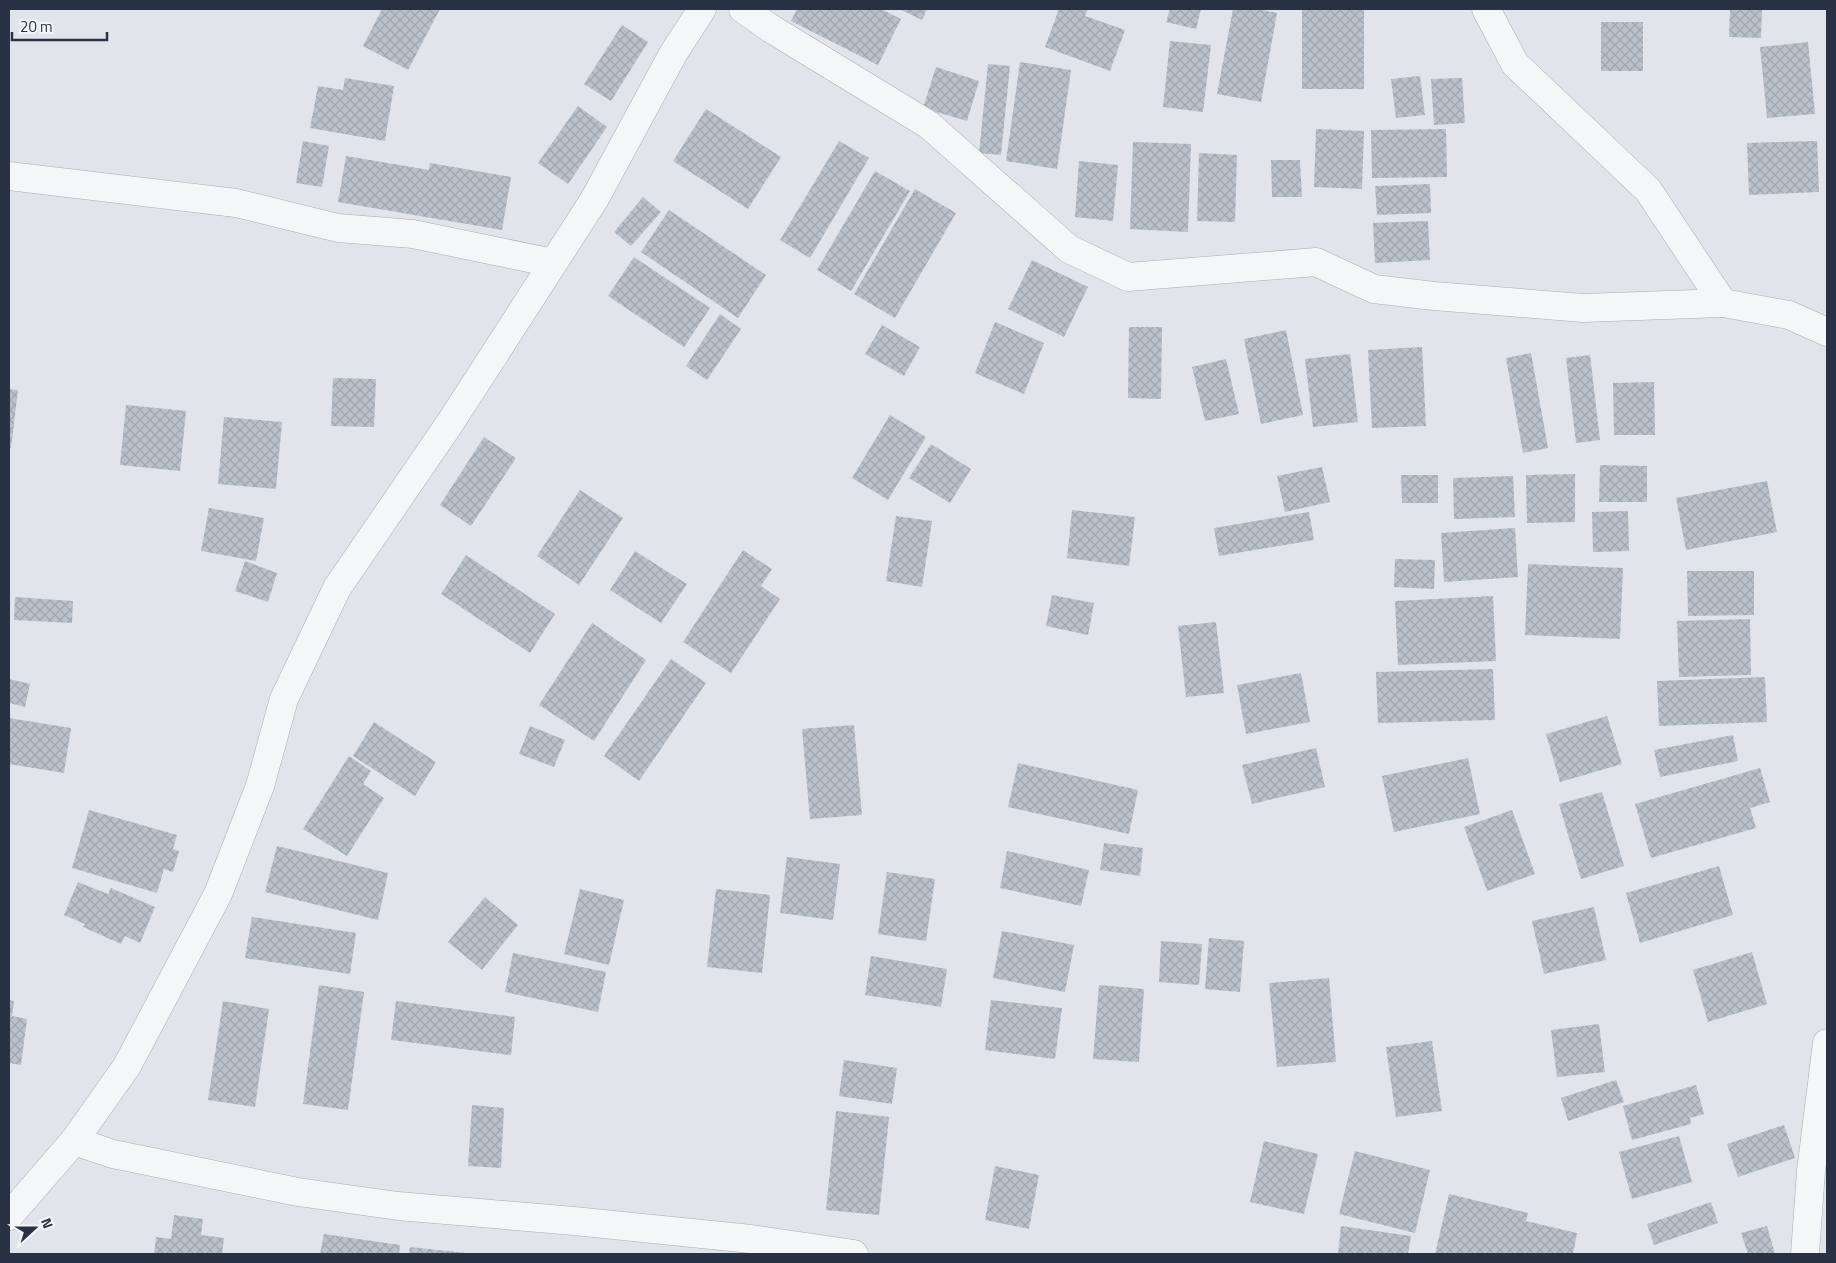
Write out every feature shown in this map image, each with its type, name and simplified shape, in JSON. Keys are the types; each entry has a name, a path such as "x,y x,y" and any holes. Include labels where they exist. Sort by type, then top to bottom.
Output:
{"street":[{"path":"9,1216 74,1141 126,1066 218,894 260,786 284,698 337,588 450,423 594,200 674,54 702,9"},
{"path":"744,9 770,28 928,125 1069,249 1128,278 1316,262 1374,289 1434,296 1583,308 1723,303 1789,315 1827,332"},
{"path":"1486,9 1515,64 1648,190 1723,303"},
{"path":"9,176 236,203 338,228 413,234 553,263"},
{"path":"1805,1254 1811,1171 1827,1043"},
{"path":"74,1141 113,1154 298,1192 362,1201 751,1239 854,1254"}],"building":[{"path":"382,9 440,9 408,70 363,46"},
{"path":"797,9 881,9 901,19 878,65 791,21"},
{"path":"899,9 927,9 922,20"},
{"path":"1059,9 1088,9 1085,16 1125,30 1110,71 1045,47"},
{"path":"1170,9 1201,9 1196,29 1166,22"},
{"path":"1233,9 1257,9 1277,13 1261,102 1217,94"},
{"path":"1302,9 1364,9 1364,89 1302,89"},
{"path":"1730,9 1762,9 1761,38 1729,37"},
{"path":"1601,22 1643,22 1643,71 1601,71"},
{"path":"622,25 648,42 611,101 584,84"},
{"path":"1170,41 1211,45 1203,112 1163,107"},
{"path":"1808,42 1815,114 1767,118 1760,47"},
{"path":"1020,62 1071,70 1057,169 1006,161"},
{"path":"988,64 1010,66 1001,155 979,153"},
{"path":"936,67 979,81 967,121 923,108"},
{"path":"1420,76 1425,115 1396,118 1391,79"},
{"path":"345,78 394,86 385,141 310,128 318,86 343,90"},
{"path":"1462,78 1465,123 1434,125 1431,79"},
{"path":"578,106 607,127 568,184 538,163"},
{"path":"706,109 781,157 748,209 673,161"},
{"path":"1316,129 1364,131 1362,189 1314,187"},
{"path":"1446,129 1447,177 1372,178 1371,130"},
{"path":"303,141 329,146 322,187 296,183"},
{"path":"839,141 869,158 810,258 780,240"},
{"path":"1817,141 1819,192 1749,195 1747,143"},
{"path":"1133,142 1191,144 1188,232 1130,229"},
{"path":"1199,153 1237,155 1235,222 1197,221"},
{"path":"346,156 429,170 430,163 511,177 502,230 338,202"},
{"path":"1271,160 1300,160 1302,197 1272,197"},
{"path":"1079,161 1118,165 1113,221 1075,217"},
{"path":"875,171 910,191 851,291 817,270"},
{"path":"1430,184 1431,213 1377,215 1375,186"},
{"path":"915,189 956,213 895,318 854,294"},
{"path":"643,197 661,212 631,246 614,232"},
{"path":"669,210 766,275 738,318 641,252"},
{"path":"1428,221 1430,260 1375,263 1373,223"},
{"path":"634,257 710,308 684,347 608,296"},
{"path":"1032,260 1088,287 1064,337 1008,309"},
{"path":"720,314 741,329 707,380 686,366"},
{"path":"995,322 1044,343 1024,394 975,373"},
{"path":"882,325 920,347 904,376 865,354"},
{"path":"1129,327 1162,327 1161,399 1128,398"},
{"path":"1286,330 1303,415 1261,424 1244,339"},
{"path":"1422,347 1426,426 1372,428 1368,350"},
{"path":"1531,353 1548,448 1523,453 1506,358"},
{"path":"1350,354 1358,422 1313,427 1305,359"},
{"path":"1590,355 1600,440 1576,443 1566,358"},
{"path":"1226,359 1239,414 1205,421 1192,367"},
{"path":"333,378 376,379 374,427 331,426"},
{"path":"1654,382 1655,435 1614,435 1613,383"},
{"path":"9,389 18,390 11,448 9,448"},
{"path":"126,405 186,411 180,471 120,465"},
{"path":"890,415 926,437 888,500 852,478"},
{"path":"224,417 282,422 276,489 218,484"},
{"path":"484,437 516,458 471,526 440,505"},
{"path":"931,444 971,469 950,503 909,478"},
{"path":"1600,465 1647,466 1647,502 1599,502"},
{"path":"1322,467 1330,502 1285,512 1277,476"},
{"path":"1575,474 1575,522 1527,523 1526,475"},
{"path":"1401,475 1438,475 1438,503 1402,503"},
{"path":"1513,476 1515,517 1454,519 1453,478"},
{"path":"1767,481 1777,532 1686,550 1676,498"},
{"path":"580,490 623,518 579,585 537,556"},
{"path":"209,508 264,518 256,561 201,551"},
{"path":"1072,510 1135,517 1129,566 1067,558"},
{"path":"1628,511 1629,551 1593,552 1592,512"},
{"path":"1309,512 1314,540 1219,556 1214,528"},
{"path":"896,516 932,521 922,587 886,581"},
{"path":"1515,528 1518,577 1444,582 1441,533"},
{"path":"743,550 772,569 761,586 780,599 731,673 683,642"},
{"path":"635,551 687,584 661,623 610,590"},
{"path":"466,555 555,614 530,653 441,594"},
{"path":"1395,559 1435,560 1434,589 1394,587"},
{"path":"245,561 277,573 268,602 235,591"},
{"path":"1528,564 1623,568 1620,639 1525,635"},
{"path":"1687,571 1754,571 1754,615 1688,616"},
{"path":"1052,595 1094,603 1088,635 1046,626"},
{"path":"1493,596 1496,661 1398,665 1395,601"},
{"path":"15,597 73,601 72,623 14,620"},
{"path":"1750,619 1751,675 1679,677 1677,621"},
{"path":"1216,622 1224,693 1186,697 1178,626"},
{"path":"592,623 646,660 594,741 539,705"},
{"path":"671,659 706,683 639,781 604,756"},
{"path":"1493,669 1495,720 1378,723 1376,672"},
{"path":"1301,673 1310,722 1246,734 1237,685"},
{"path":"1765,677 1767,722 1659,726 1657,681"},
{"path":"9,679 30,684 25,707 9,703"},
{"path":"1607,716 1622,764 1560,782 1546,734"},
{"path":"9,718 71,728 64,773 9,764"},
{"path":"374,722 436,762 415,796 353,756"},
{"path":"854,725 862,815 810,819 802,729"},
{"path":"530,726 565,740 554,767 519,754"},
{"path":"1733,735 1738,761 1660,777 1654,750"},
{"path":"1316,748 1325,787 1252,804 1242,765"},
{"path":"349,756 371,771 363,784 384,798 347,856 303,829"},
{"path":"1468,758 1480,814 1394,832 1382,776"},
{"path":"1018,763 1138,790 1129,834 1008,807"},
{"path":"1760,768 1770,802 1750,808 1756,828 1651,858 1635,804"},
{"path":"1602,792 1624,866 1581,879 1559,804"},
{"path":"89,810 177,835 173,849 179,851 173,872 164,869 157,893 72,868"},
{"path":"1512,810 1535,874 1487,891 1464,827"},
{"path":"1104,843 1143,848 1140,876 1100,870"},
{"path":"277,846 388,873 378,920 265,892"},
{"path":"1007,851 1089,870 1081,906 1000,888"},
{"path":"787,857 840,864 833,920 780,913"},
{"path":"1719,866 1733,915 1640,943 1626,893"},
{"path":"887,872 935,879 926,941 878,934"},
{"path":"78,882 108,894 111,888 155,907 140,943 125,936 121,944 83,927 85,924 64,915"},
{"path":"580,889 624,900 609,965 564,954"},
{"path":"716,889 770,895 762,973 707,967"},
{"path":"485,897 518,925 482,970 448,942"},
{"path":"1594,907 1606,960 1544,974 1532,921"},
{"path":"252,917 356,933 350,974 245,958"},
{"path":"1002,931 1074,945 1065,992 993,978"},
{"path":"1209,938 1244,941 1240,992 1205,989"},
{"path":"1161,941 1202,944 1199,985 1159,982"},
{"path":"1752,952 1767,1004 1708,1022 1693,970"},
{"path":"513,953 606,972 598,1012 505,992"},
{"path":"871,956 947,969 941,1007 865,995"},
{"path":"1329,978 1336,1062 1277,1067 1269,983"},
{"path":"319,985 364,992 348,1110 303,1104"},
{"path":"1099,985 1144,989 1139,1062 1093,1059"},
{"path":"9,1000 14,1001 12,1016 27,1019 21,1065 9,1063"},
{"path":"991,1000 1062,1008 1055,1059 985,1050"},
{"path":"223,1001 269,1009 255,1107 208,1100"},
{"path":"396,1001 515,1017 511,1055 391,1040"},
{"path":"1599,1024 1605,1072 1557,1077 1551,1030"},
{"path":"1432,1041 1442,1111 1396,1117 1386,1047"},
{"path":"844,1060 897,1068 892,1104 839,1096"},
{"path":"1616,1080 1624,1102 1568,1121 1561,1098"},
{"path":"1696,1085 1704,1114 1690,1118 1691,1124 1632,1140 1623,1106"},
{"path":"472,1105 504,1108 501,1168 468,1166"},
{"path":"836,1111 889,1117 879,1215 826,1210"},
{"path":"1784,1125 1795,1158 1738,1177 1727,1144"},
{"path":"1679,1136 1692,1182 1632,1199 1619,1152"},
{"path":"1264,1141 1318,1154 1304,1214 1250,1202"},
{"path":"1355,1151 1430,1170 1415,1233 1339,1214"},
{"path":"995,1166 1039,1175 1029,1229 985,1220"},
{"path":"1449,1194 1528,1213 1526,1221 1577,1233 1573,1254 1435,1254"},
{"path":"1711,1202 1718,1223 1654,1245 1647,1224"},
{"path":"174,1215 203,1219 201,1235 224,1238 222,1254 154,1254 156,1237 171,1239"},
{"path":"1341,1226 1411,1236 1408,1254 1338,1254"},
{"path":"1767,1226 1775,1254 1748,1254 1741,1233"},
{"path":"324,1234 400,1245 399,1254 320,1254"},
{"path":"410,1247 467,1253 467,1254 409,1254"}]}
